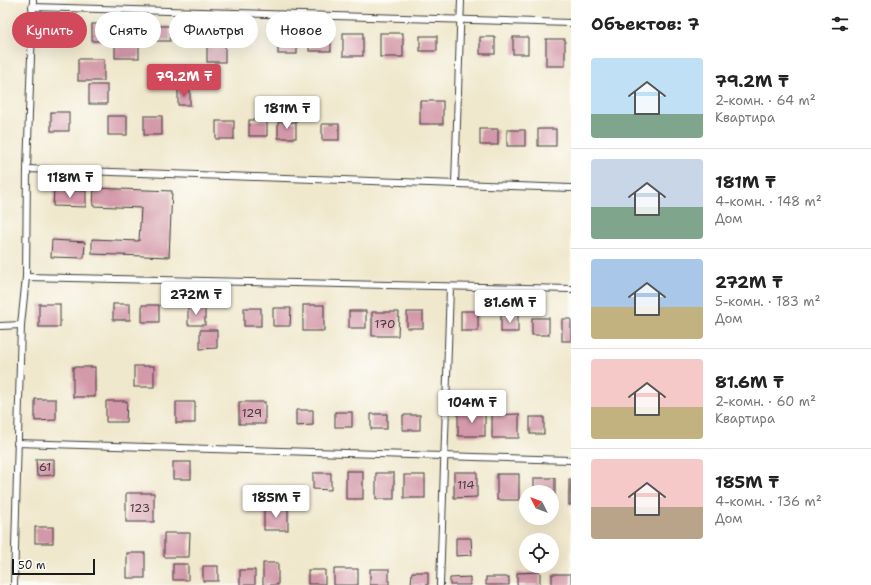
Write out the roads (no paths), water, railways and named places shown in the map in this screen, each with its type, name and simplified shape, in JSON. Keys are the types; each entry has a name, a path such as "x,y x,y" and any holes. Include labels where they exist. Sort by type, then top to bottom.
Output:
{"lane":[{"path":"14,585 21,325 26,276 27,169 33,0"},
{"path":"455,184 461,0"},
{"path":"32,7 571,23"},
{"path":"27,169 571,188"},
{"path":"26,276 571,289"},
{"path":"440,585 450,286"},
{"path":"0,326 21,325"},
{"path":"17,443 571,460"}]}
